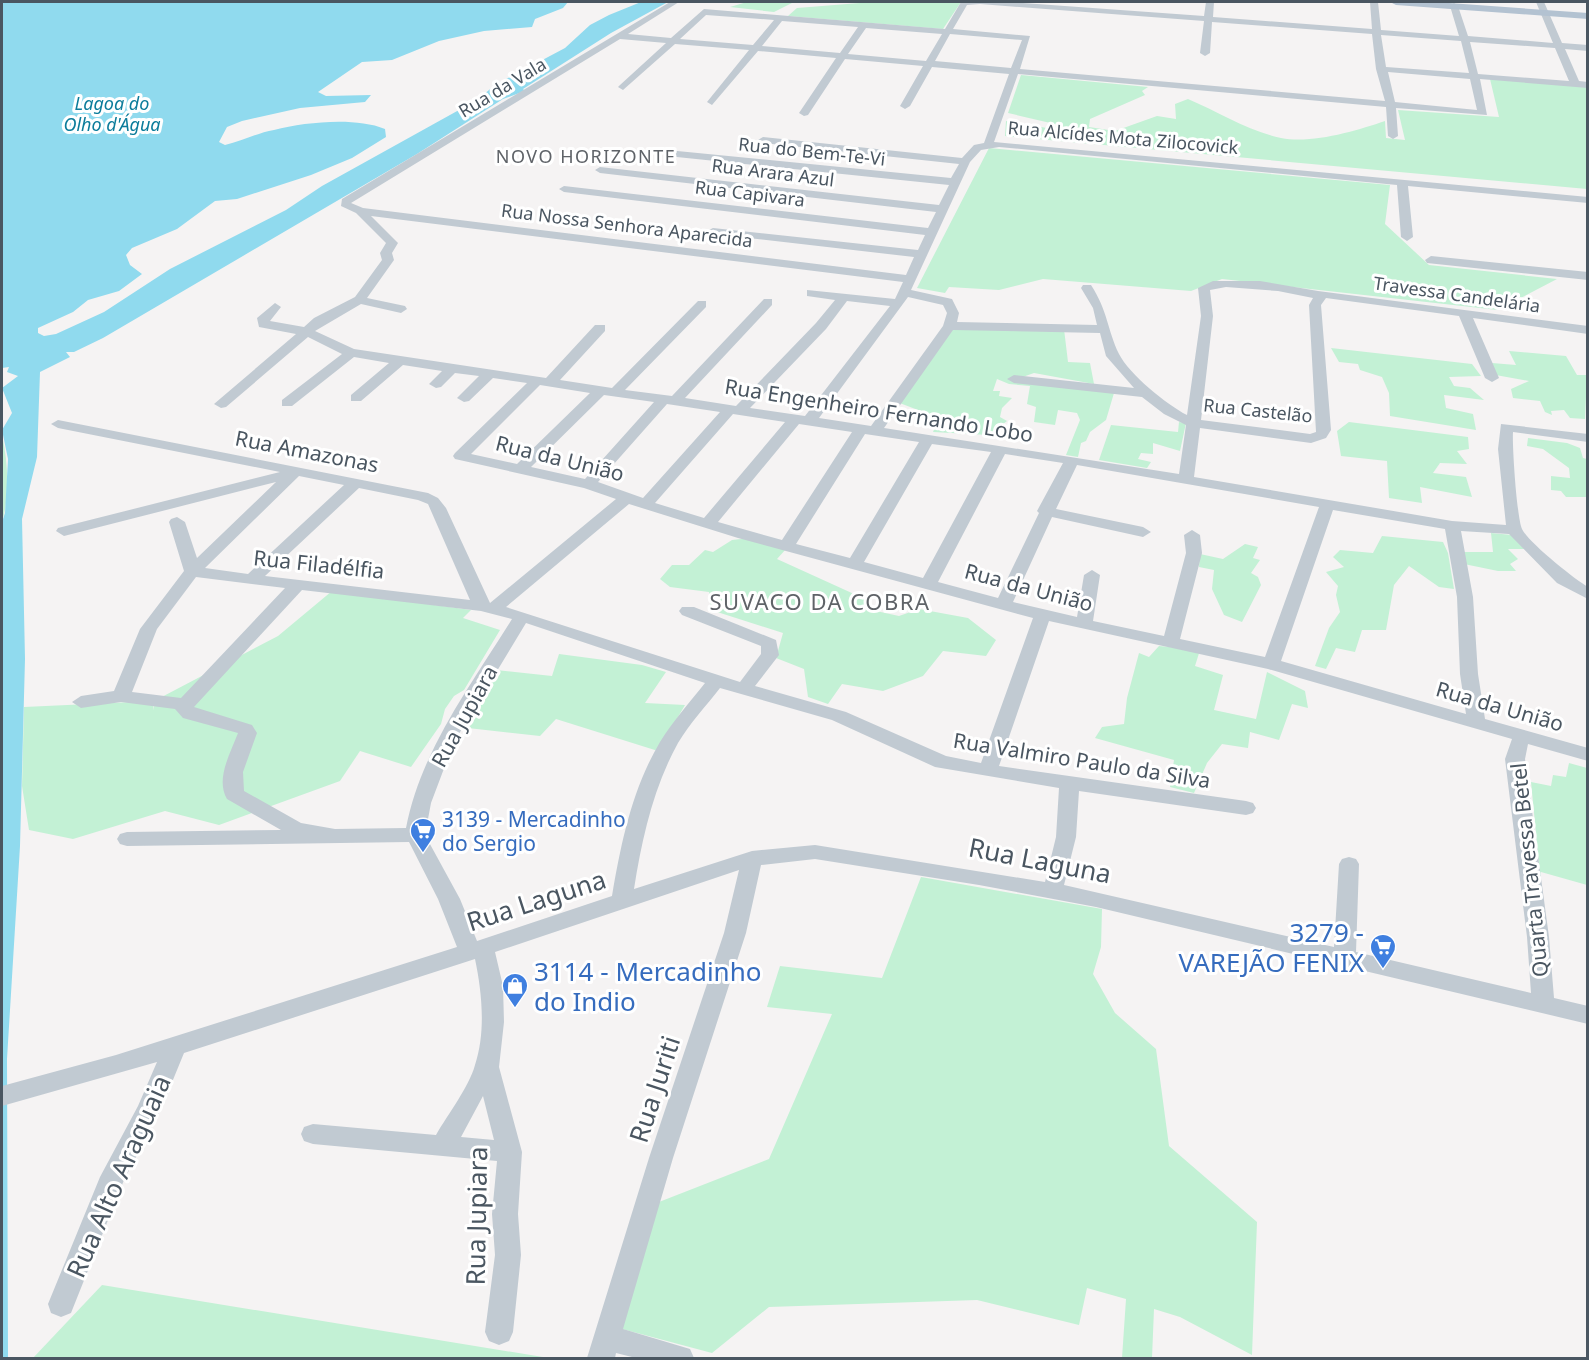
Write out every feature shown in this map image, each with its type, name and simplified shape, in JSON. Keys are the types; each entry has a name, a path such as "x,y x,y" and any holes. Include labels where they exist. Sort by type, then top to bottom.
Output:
{"main road":[{"path":"1396,2 1454,6 1542,7 1587,16"}],"street":[{"name":"Rua da Vala","path":"346,201 675,2"},
{"path":"905,106 964,3 981,2 1587,48"},
{"path":"1123,13 1124,2"},
{"path":"1205,53 1210,2"},
{"path":"1374,2 1382,69 1391,106 1393,136"},
{"path":"619,36 1391,106 1485,112 1454,6"},
{"path":"1542,7 1575,84"},
{"path":"623,87 676,41 699,15 711,12 1027,38 988,145"},
{"path":"712,102 780,17"},
{"path":"804,113 864,24"},
{"path":"1382,69 1587,85"},
{"path":"763,140 965,161"},
{"name":"Rua Alcídes Mota Zilocovick","path":"708,524 802,420 901,297 954,182 965,161 974,150 988,145 1402,181 1587,200"},
{"name":"Rua do Bem-Te-Vi","path":"667,153 954,182"},
{"name":"Rua Arara Azul","path":"600,170 943,209"},
{"path":"1402,181 1407,237"},
{"name":"Rua Capivara","path":"564,189 932,232"},
{"name":"Rua Nossa Senhora Aparecida","path":"346,201 348,206 360,211 909,279"},
{"path":"221,404 325,317 359,300 388,260 386,253 392,243 360,211"},
{"path":"712,231 921,254"},
{"path":"1431,260 1587,276"},
{"name":"Travessa Candelária","path":"1193,423 1207,316 1204,288 1221,283 1288,287 1320,295 1587,330"},
{"name":"Rua Castelão","path":"1087,288 1099,308 1102,329 1113,356 1146,393 1169,411 1193,423 1311,439 1321,435 1324,430 1315,305 1320,295"},
{"path":"787,545 868,430 949,326 953,313 948,302 901,297 844,297 811,292"},
{"path":"645,505 734,410 821,326 844,297"},
{"path":"359,300 401,309"},
{"path":"588,484 768,302"},
{"path":"522,468 702,304"},
{"name":"Rua Engenheiro Fernando Lobo","path":"275,307 263,318 264,324 308,332 351,353 545,380 999,451 1072,460 1327,506 1452,525 1514,530"},
{"path":"1464,313 1492,378"},
{"path":"949,326 1102,329"},
{"path":"545,380 600,328"},
{"path":"287,403 351,353"},
{"path":"356,398 400,360"},
{"path":"436,384 453,367"},
{"path":"464,398 491,372"},
{"name":"Rua da União","path":"545,380 460,456 588,484 645,505 708,524 855,562 1043,615 1271,664 1587,755"},
{"path":"1014,380 1146,393"},
{"path":"1186,481 1193,423"},
{"name":"Rua Amazonas","path":"58,424 296,472 411,492 433,501 487,608"},
{"path":"1587,438 1506,427 1505,449 1514,530 1563,579 1587,594"},
{"path":"855,562 927,440"},
{"path":"928,584 999,451"},
{"path":"1003,604 1072,460"},
{"path":"64,531 296,472"},
{"path":"121,696 134,659 153,621 174,592 296,472"},
{"path":"251,580 355,483"},
{"path":"487,608 626,498"},
{"path":"1271,664 1327,506"},
{"path":"1046,511 1143,532"},
{"path":"177,522 193,572"},
{"path":"1452,525 1465,597 1469,674 1476,722"},
{"path":"1171,641 1194,553 1192,535"},
{"name":"Rua Filadélfia","path":"193,572 487,608"},
{"path":"1084,625 1092,575"},
{"path":"298,584 184,704 184,710 190,714 245,729 248,733 232,772 234,794 296,829 340,837"},
{"name":"Rua Valmiro Paulo da Silva","path":"487,608 522,616 716,681 839,716 942,762 988,771 1246,808"},
{"path":"688,611 758,637 770,644 770,655 744,689"},
{"path":"988,771 1043,615"},
{"name":"Rua Jupiara","path":"443,1146 487,1067 493,1022 492,986 477,950 415,835 422,803 445,742 522,616"},
{"path":"622,901 632,844 653,779 668,745 716,681"},
{"path":"81,702 121,696 184,704"},
{"name":"Quarta Travessa Betel","path":"1523,737 1517,747 1515,759 1538,937 1543,1004"},
{"path":"1052,890 1062,862 1067,835 1069,783"},
{"path":"127,839 415,835"},
{"name":"Rua Laguna","path":"2,1096 175,1047 477,950 752,858 815,852 1052,890 1345,956 1587,1015"},
{"name":"Rua Juriti","path":"604,1348 658,1168 735,933 752,858"},
{"path":"1345,956 1349,864"},
{"name":"Rua Alto Araguaia","path":"61,1305 113,1177 149,1109 175,1047"},
{"name":"Rua Jupiara","path":"487,1067 510,1152 506,1203 507,1255 499,1332"},
{"path":"313,1134 510,1152"},
{"path":"604,1348 680,1359"}],"green space":[{"path":"747,2 792,3 774,12 730,7"},
{"path":"872,2 961,2 943,29 788,16 797,8"},
{"path":"1021,75 1148,87 1142,91 1145,95 1090,119 1089,127 1115,131 1157,116 1176,119 1175,104 1188,99 1257,131 1293,139 1334,136 1385,121 1386,138 1405,140 1398,110 1499,117 1490,79 1587,87 1587,189 1005,136 1006,121 1047,128 1059,125 1008,113"},
{"path":"989,148 1390,185 1385,224 1429,265 1557,279 1498,310 1222,279 1191,291 1043,279 999,290 949,287 945,293 917,288"},
{"path":"953,329 1064,329 1068,362 1090,363 1094,384 1034,373 1017,379 1114,393 1106,420 1090,432 1086,441 1081,443 1078,457 1066,455 1080,420 1077,413 1058,410 1055,425 1034,422 1036,407 1027,404 1030,386 1009,384 997,379 993,391 1000,391 999,396 1012,398 1002,408 1000,417 1007,421 989,435 933,432 939,418 897,402"},
{"path":"1331,348 1472,364 1481,376 1449,377 1454,386 1470,388 1484,400 1444,395 1446,408 1473,414 1476,430 1390,416 1389,393 1382,377 1360,370 1358,364 1339,362"},
{"path":"1509,351 1566,356 1577,375 1587,375 1585,419 1570,418 1564,410 1551,411 1552,415 1545,412 1540,401 1513,398 1511,389 1529,381 1490,374 1492,363 1516,365"},
{"path":"1179,422 1186,423 1180,451 1153,443 1153,454 1141,453 1138,459 1151,462 1147,468 1099,460 1111,425 1178,432"},
{"path":"1349,422 1468,437 1469,449 1457,451 1467,464 1440,463 1433,473 1466,477 1472,497 1420,487 1422,503 1389,498 1387,461 1341,456 1337,431"},
{"path":"2,435 7,478 5,512 2,522"},
{"path":"1528,438 1567,443 1580,448 1583,458 1587,459 1587,497 1566,497 1561,491 1551,490 1551,476 1570,478 1569,468 1543,449 1527,446"},
{"path":"1491,533 1512,535 1528,549 1508,549 1518,559 1510,564 1516,571 1498,571 1464,564 1464,552 1493,552"},
{"path":"1382,536 1443,542 1448,553 1454,589 1439,587 1409,566 1394,585 1386,630 1362,630 1355,652 1336,648 1326,669 1315,666 1329,628 1340,612 1336,595 1338,586 1326,572 1344,567 1333,557 1340,550 1373,553"},
{"path":"750,538 786,549 777,559 865,599 867,609 899,616 919,609 968,618 996,640 986,656 943,651 923,676 883,691 842,684 828,704 808,697 804,669 776,658 783,633 711,610 709,592 670,587 660,579 672,565 689,565 705,550 713,552 732,540"},
{"path":"1245,544 1258,547 1253,558 1260,560 1251,573 1258,577 1261,585 1242,622 1224,615 1212,589 1214,570 1199,567 1200,554 1223,559"},
{"path":"332,591 471,610 463,618 500,630 464,690 454,696 445,709 441,724 411,767 360,751 340,781 219,825 165,811 73,839 29,830 22,786 24,707 154,701 153,710 156,700 278,636"},
{"path":"1159,646 1200,650 1195,666 1223,675 1214,710 1256,719 1267,672 1305,691 1308,708 1292,704 1279,740 1250,732 1248,748 1222,744 1207,763 1194,793 1170,787 1174,760 1095,738 1102,727 1124,724 1127,698 1139,653 1149,657"},
{"path":"559,654 642,665 666,672 645,703 685,705 658,751 556,719 540,736 459,727 496,670 552,676"},
{"path":"1569,763 1587,768 1587,885 1541,872 1541,885 1531,782 1551,786 1553,775 1566,777"},
{"path":"921,877 1102,909 1101,947 1093,974 1115,1013 1156,1049 1169,1146 1257,1222 1252,1355 1180,1317 1154,1309 1152,1358 1122,1358 1126,1299 1087,1288 1079,1325 977,1300 769,1307 712,1353 622,1329 659,1202 769,1159 832,1014 767,1007 780,966 882,978"},
{"path":"102,1285 549,1358 33,1358"}],"water":[{"name":"Lagoa do Olho d'Água","path":"2,2 568,2 563,8 535,19 532,27 484,31 439,41 392,60 362,62 318,92 326,96 371,95 365,102 300,108 242,121 227,127 219,142 225,145 287,127 330,122 373,125 385,129 386,137 352,158 311,175 237,199 215,201 177,229 132,248 126,255 130,265 142,274 119,291 88,300 73,312 38,328 38,333 44,336 56,334 104,312 170,269 286,210 322,186 477,100 495,85 565,48 590,25 641,2 668,2 611,33 523,89 525,91 503,99 417,154 103,338 74,352 66,352 70,357 40,372 37,457 22,519 25,659 20,846 7,1059 8,1358 2,1358 2,522 5,513 8,459 2,430 12,413 2,388 18,376 7,372 9,367 2,368"}],"place":[{"name":"3139 - Mercadinho do Sergio","path":"423,854"},
{"name":"3279 - VAREJÃO FENIX","path":"1383,970"},
{"name":"3114 - Mercadinho do Indio","path":"515,1009"}],"district":[{"name":"NOVO HORIZONTE","path":"586,156"},
{"name":"SUVACO DA COBRA","path":"820,601"}]}
